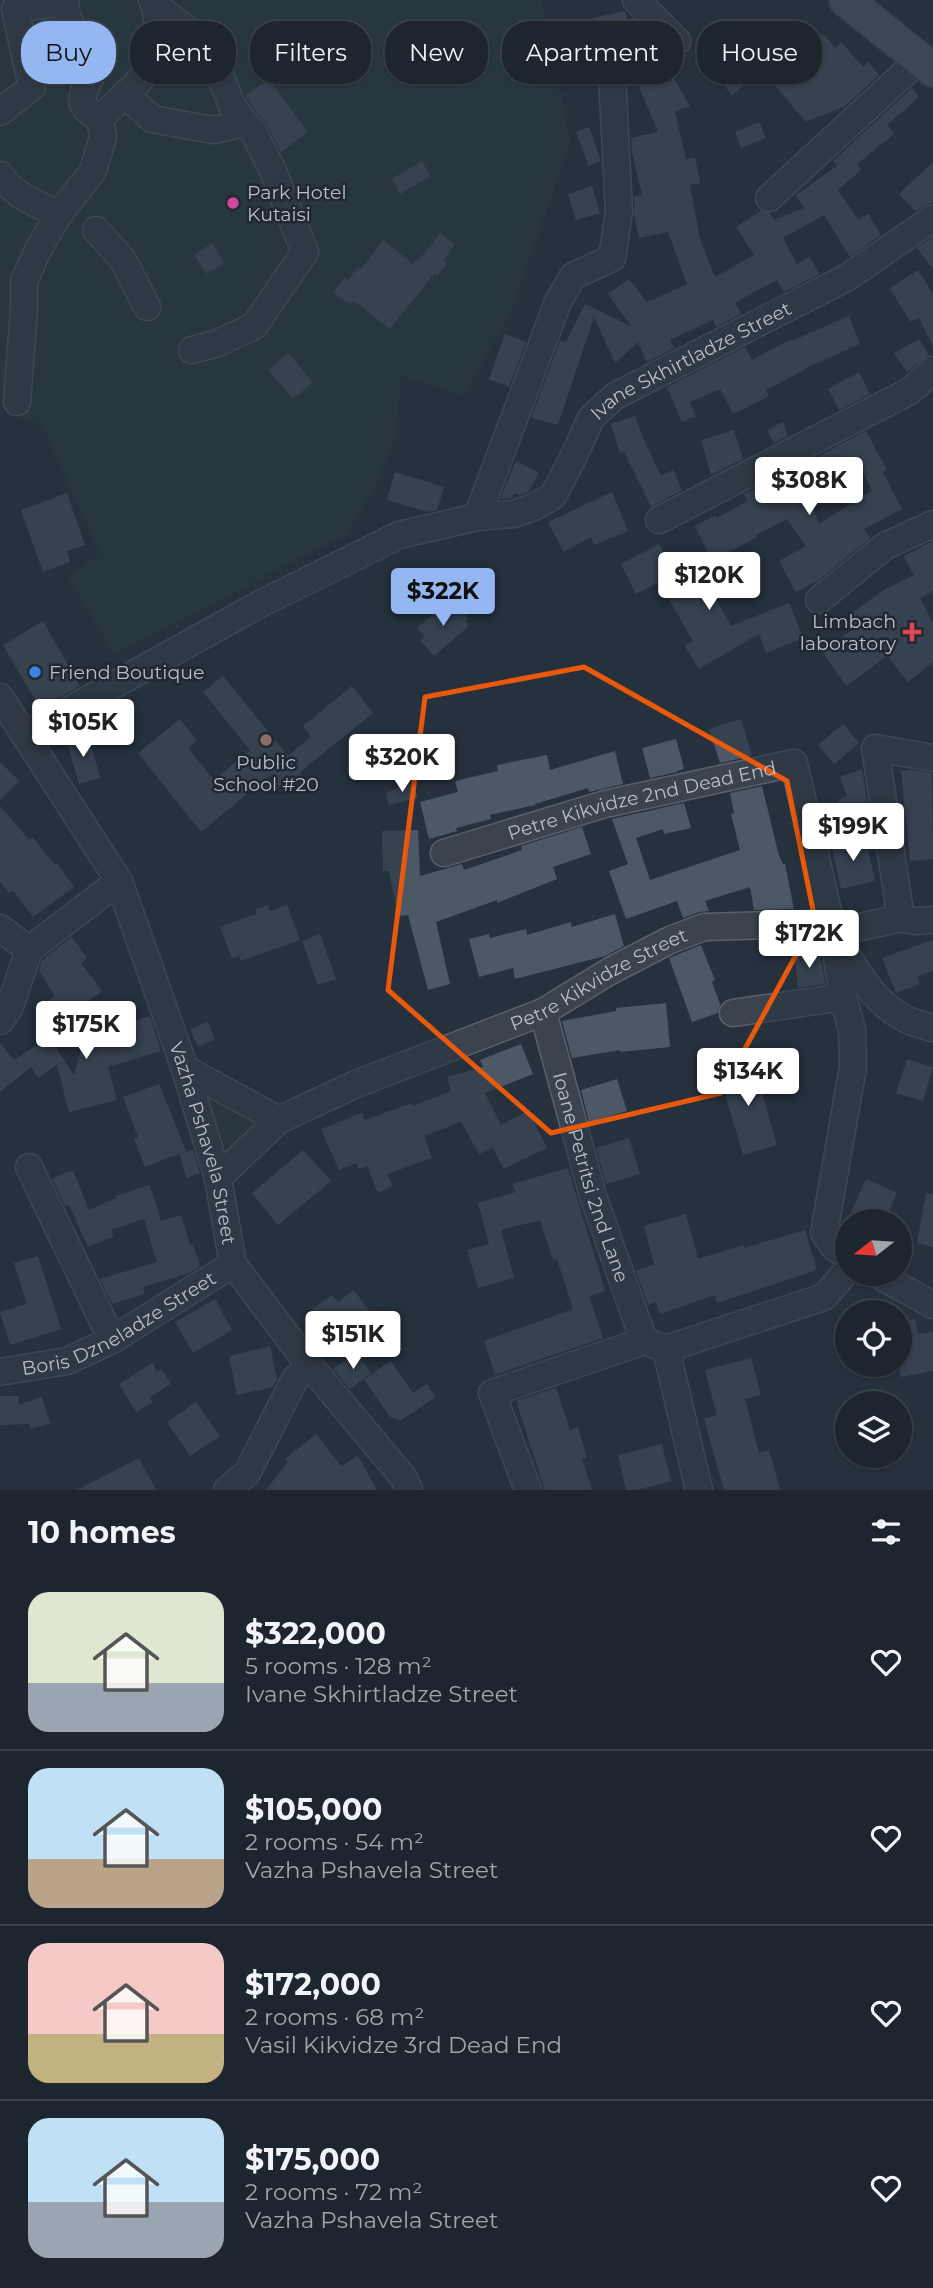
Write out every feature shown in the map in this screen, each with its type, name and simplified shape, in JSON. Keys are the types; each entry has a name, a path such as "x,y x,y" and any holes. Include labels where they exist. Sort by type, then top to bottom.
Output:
{"main road":[{"path":"846,0 929,59"},
{"path":"869,0 929,59"}],"street":[{"path":"477,517 558,302 573,276 612,258 619,212 612,75 620,54 677,41 636,0"},
{"path":"0,112 32,87 15,9 64,1 68,22 90,52 93,70 81,96 84,106 90,114 100,118"},
{"path":"100,118 148,72 160,38 158,2"},
{"path":"158,2 210,47 232,106 254,133 273,171 305,252 254,326 218,343 192,350"},
{"path":"769,198 929,59"},
{"path":"125,94 152,119 213,130 246,123"},
{"path":"17,402 24,281 59,214 93,171 103,137 100,118"},
{"path":"0,175 8,186 28,200 59,214"},
{"name":"Ivane Skhirtladze Street","path":"24,736 260,604 399,535 477,517 514,514 536,506 552,496 591,418 615,397 848,277 933,218"},
{"path":"96,230 123,260 147,307"},
{"path":"659,520 910,391 933,370"},
{"path":"819,600 885,546 933,524"},
{"name":"Vazha Pshavela Street","path":"0,697 119,881 185,1069 218,1178 233,1264 310,1366 404,1478 409,1490"},
{"path":"901,918 878,749 933,758"},
{"name":"Petre Kikvidze 2nd Dead End","path":"444,853 605,804 794,763 833,933"},
{"path":"0,1021 9,1009 29,950 119,881"},
{"name":"Petre Kikvidze Street","path":"218,1178 279,1120 356,1084 543,1012 610,971 670,940 704,927 814,924 833,933 901,918 915,921 933,920"},
{"path":"0,928 29,950"},
{"path":"833,933 843,998 852,1030 853,1067 824,1233 835,1248"},
{"path":"833,933 855,969 883,1005 904,1019 933,1028"},
{"path":"733,1013 843,998"},
{"name":"Ioane Petritsi 2nd Lane","path":"543,1012 593,1196 655,1345 699,1490"},
{"path":"185,1069 279,1120"},
{"path":"29,1167 112,1340"},
{"name":"Boris Dzneladze Street","path":"0,1372 67,1362 112,1340 233,1264"},
{"path":"528,1490 492,1393 824,1297 835,1285"},
{"path":"899,1286 933,1304"},
{"path":"227,1490 247,1473 295,1380 310,1366"}],"highlighted area":[{"path":"584,667 787,781 815,920 721,1093 551,1133 388,990 425,697"}],"green space":[{"path":"0,0 541,0 545,21 502,21 502,84 558,84 570,142 512,309 465,395 401,376 395,439 376,484 345,535 115,654 69,578 100,553 43,426 0,407"},
{"path":"199,1086 258,1118 220,1171"}],"building":[{"path":"625,11 628,21 594,21 593,18"},
{"path":"823,34 835,48 841,42 863,67 868,62 879,75 845,106 806,122 774,84 822,84"},
{"path":"262,84 273,84 308,132 281,152 268,126 245,96"},
{"path":"646,84 677,84 690,106 675,112 686,159 695,157 700,183 690,185 700,239 715,277 754,255 736,227 761,211 770,213 774,220 804,208 796,195 837,166 833,161 912,88 919,97 887,125 894,134 857,164 861,170 838,190 858,220 868,214 881,235 850,257 824,215 783,238 797,264 810,257 819,274 784,292 777,280 735,303 741,314 716,327 713,320 670,340 674,348 647,362 638,342 615,363 594,317 558,425 531,418 560,341 566,342 585,304 632,327 608,294 629,279 647,302 687,284 668,232 639,238 634,215 634,197 642,195 631,138 658,132 639,87"},
{"path":"723,84 745,84 732,95"},
{"path":"759,122 766,138 741,148 735,132"},
{"path":"589,127 601,161 589,166 576,132"},
{"path":"422,161 430,176 400,194 392,179"},
{"path":"933,162 933,202 915,211 899,194"},
{"path":"592,186 600,213 576,220 568,194"},
{"path":"440,233 455,245 443,260 447,263 437,276 434,274 390,329 354,301 351,305 333,292 345,277 348,280 358,267 361,269 383,240 413,264"},
{"path":"933,237 933,269 917,248"},
{"path":"212,243 224,263 207,274 194,255"},
{"path":"918,270 933,294 933,346 919,318 910,322 890,288"},
{"path":"849,316 860,344 806,368 766,390 769,396 733,414 720,389 690,402 696,416 682,422 667,387 745,347 752,360 791,339 792,341"},
{"path":"505,334 526,342 509,387 489,379"},
{"path":"919,339 929,355 907,372 894,353"},
{"path":"288,353 313,382 293,399 268,370"},
{"path":"859,372 870,394 839,410 828,389"},
{"path":"635,416 661,476 673,470 682,490 651,507 624,452 620,453 611,424"},
{"path":"783,422 788,436 774,443 767,430"},
{"path":"734,430 743,459 711,475 701,440"},
{"path":"866,431 887,470 883,472 902,509 864,529 870,538 819,580 796,592 779,561 806,546 787,519 712,561 695,526 716,515 717,518 748,501 744,494 772,480 780,495 806,486 819,524 872,490 857,462 830,476 819,456"},
{"path":"516,461 539,473 528,492 519,495 514,493 512,498 500,499"},
{"path":"395,472 444,487 437,510 428,512 387,500"},
{"path":"612,492 628,531 594,545 591,537 564,552 548,522"},
{"path":"67,493 85,545 67,551 70,562 43,572 21,510"},
{"path":"933,541 933,591 920,598 933,623 933,662 908,682 887,656 846,686 822,651 856,627 848,616 882,591 914,575 904,556"},
{"path":"659,544 682,591 704,579 731,626 789,603 803,638 766,653 759,634 699,669 685,646 693,641 659,582 636,594 621,564"},
{"path":"448,602 453,607 457,603 468,618 465,621 469,626 434,656 420,640 425,637 417,628"},
{"path":"43,621 80,686 40,708 3,645"},
{"path":"223,676 288,756 311,737 303,726 352,686 373,713 300,772 303,776 284,792 270,775 201,832 138,753 180,719 197,740 188,748 214,780 250,750 203,692"},
{"path":"741,719 752,756 720,763 709,729"},
{"path":"843,724 859,743 834,764 818,745"},
{"path":"88,734 100,778 79,784 66,739"},
{"path":"676,739 684,769 650,778 642,748"},
{"path":"615,751 623,784 589,792 588,788 535,805 490,815 491,819 456,828 457,831 429,839 420,802 458,792 455,781 498,771 497,765 547,755 550,770"},
{"path":"0,762 19,781 0,800"},
{"path":"862,769 868,808 843,817 838,800 847,796 840,777"},
{"path":"901,771 932,773 933,859 910,861"},
{"path":"413,781 417,798 389,805 386,793"},
{"path":"762,786 779,856 785,864 794,909 754,910 750,887 705,901 709,911 683,918 677,901 626,919 609,871 628,864 612,819 684,803 691,828 664,834 663,829 636,838 650,880 740,850 731,814 734,813 730,793"},
{"path":"0,806 29,840 33,838 55,865 57,863 74,887 33,917 13,890 9,893 0,881"},
{"path":"582,827 591,854 553,867 557,879 497,903 497,900 436,922 450,984 428,990 408,915 398,916 389,871 383,871 382,831 418,830 420,876 462,864 464,870 522,850 521,846"},
{"path":"865,837 875,881 841,889 831,844"},
{"path":"268,905 270,911 287,905 300,940 241,961 239,956 232,958 220,927 256,914 255,910"},
{"path":"615,914 624,946 605,956 515,979 513,968 479,977 469,939 489,934 490,938 526,929 527,935 571,922 572,927"},
{"path":"320,934 336,979 318,985 302,941"},
{"path":"72,937 87,958 81,963 102,991 56,1026 41,1006 55,996 39,971 42,960"},
{"path":"933,940 933,970 917,977 920,984 896,993 882,958"},
{"path":"701,945 715,980 712,982 720,1004 718,1013 692,1022 669,958"},
{"path":"820,953 825,984 798,988 795,956"},
{"path":"666,1003 670,1047 620,1050 572,1058 562,1021 616,1011 616,1008"},
{"path":"150,1016 161,1051 108,1067 117,1100 69,1112 57,1065 38,1078 31,1067 0,1092 0,1043 14,1060 49,1037 74,1075 89,1018 118,1026"},
{"path":"208,1022 215,1039 198,1047 190,1029"},
{"path":"521,1044 533,1074 485,1093 501,1125 528,1111 547,1148 504,1169 493,1148 479,1154 461,1122 424,1136 432,1158 387,1174 393,1186 378,1193 367,1166 359,1169 356,1163 339,1170 321,1129 362,1113 365,1120 451,1091 447,1077 483,1067 480,1060"},
{"path":"907,1059 933,1067 923,1101 896,1093"},
{"path":"752,1060 777,1145 743,1155 718,1070"},
{"path":"617,1079 627,1111 589,1122 581,1090"},
{"path":"159,1084 186,1151 145,1167 134,1139 138,1137 123,1097"},
{"path":"629,1138 640,1174 606,1184 596,1148"},
{"path":"193,1150 200,1173 186,1178 180,1154"},
{"path":"303,1150 331,1181 278,1225 252,1193"},
{"path":"568,1168 605,1291 589,1296 603,1338 495,1375 484,1341 573,1309 557,1259 553,1260 540,1220 501,1230 514,1278 478,1288 467,1250 489,1244 478,1203 516,1192 512,1184"},
{"path":"73,1170 89,1210 116,1196 150,1185 161,1221 181,1215 200,1266 189,1273 143,1287 145,1294 112,1304 100,1279 157,1262 144,1219 111,1230 114,1236 88,1247 69,1205 65,1206 52,1179"},
{"path":"866,1179 897,1193 890,1209 852,1209"},
{"path":"926,1194 933,1194 933,1247 917,1243"},
{"path":"686,1214 698,1259 805,1230 817,1270 717,1303 715,1295 660,1314 656,1302 648,1305 636,1271 654,1264 644,1226"},
{"path":"38,1256 61,1329 10,1345 0,1312 27,1304 14,1263"},
{"path":"354,1290 384,1332 348,1358 312,1309 332,1295 338,1302"},
{"path":"215,1299 232,1330 193,1353 175,1322"},
{"path":"915,1319 918,1334 933,1332 933,1371 912,1375 912,1320"},
{"path":"270,1346 277,1379 273,1387 237,1395 229,1356"},
{"path":"357,1353 371,1373 350,1389 333,1369"},
{"path":"751,1358 761,1395 745,1399 759,1453 769,1450 780,1490 724,1490 704,1419 717,1415 705,1370"},
{"path":"391,1361 413,1393 427,1384 436,1397 400,1421 390,1417 364,1379"},
{"path":"153,1362 156,1371 162,1370 171,1384 150,1397 153,1402 136,1412 119,1384"},
{"path":"556,1388 570,1430 578,1427 587,1458 582,1459 592,1490 545,1490 516,1401"},
{"path":"0,1396 19,1396 19,1405 42,1397 50,1423 31,1429 29,1424 0,1425"},
{"path":"196,1402 220,1436 190,1456 167,1422"},
{"path":"316,1434 341,1466 358,1456 377,1490 266,1490 288,1462 285,1459"},
{"path":"662,1444 671,1481 626,1490 618,1455"},
{"path":"139,1458 156,1490 77,1490"}],"place":[{"name":"Park Hotel Kutaisi","path":"233,203"},
{"name":"Limbach laboratory","path":"912,632"},
{"name":"Friend Boutique","path":"35,672"},
{"name":"Public School #20","path":"266,740"}]}
